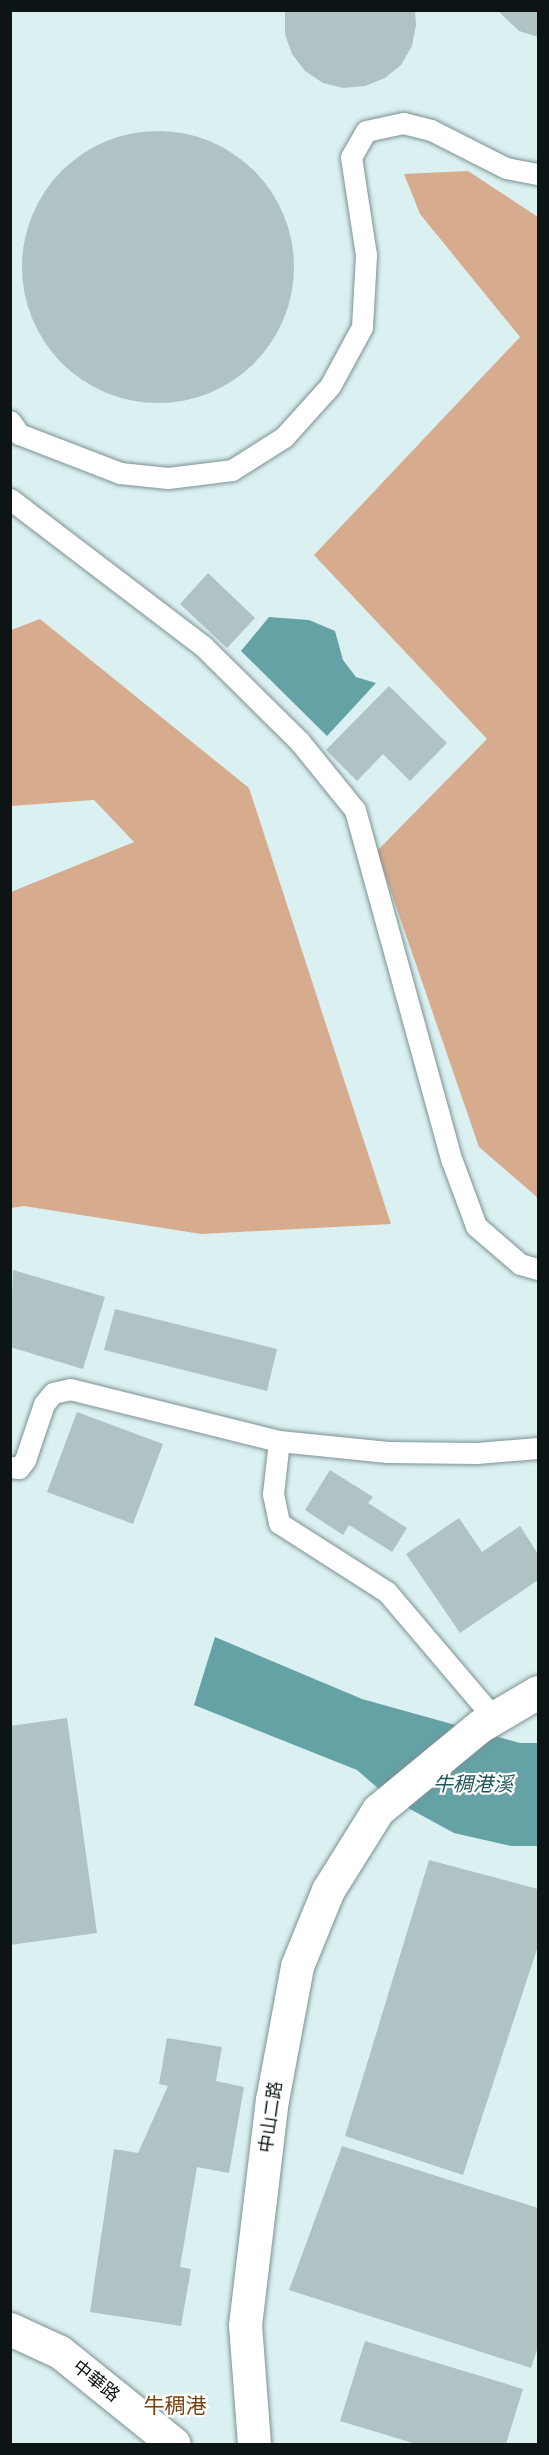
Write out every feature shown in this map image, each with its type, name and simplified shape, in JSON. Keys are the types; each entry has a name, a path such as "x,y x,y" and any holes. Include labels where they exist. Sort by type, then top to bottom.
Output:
{"street":[{"name":"中山二路","path":"254,2445 245,2325 272,2100 297,1966 328,1890 378,1810 486,1721 538,1692"},
{"name":"中華路","path":"10,2329 60,2352 174,2445"}],"lane":[{"path":"10,421 19,434 120,473 168,478 232,470 284,437 330,386 362,327 366,255 351,157 366,130 402,123 431,130 506,168 538,174"},
{"path":"10,499 203,646 300,742 355,810 452,1161 476,1226 520,1264 538,1269"},
{"path":"10,1467 19,1468 25,1460 44,1404 53,1393 70,1389 279,1441 387,1452 477,1453 538,1448"},
{"path":"279,1441 273,1494 279,1523 387,1592 486,1721"}],"shaded area":[{"path":"468,171 538,217 538,1198 479,1147 377,851 487,739 314,555 520,337 420,214 404,174"},
{"path":"40,619 249,788 391,1224 201,1234 24,1206 11,1208 11,892 134,842 94,800 11,806 11,630"}],"water":[{"path":"269,617 309,620 335,631 343,660 356,677 376,683 327,736 241,651"},
{"name":"牛稠港溪","path":"215,1637 362,1699 520,1743 538,1743 538,1846 511,1846 454,1833 388,1797 357,1770 194,1705"}],"building":[{"path":"285,10 415,10 416,25 412,46 401,65 385,78 365,86 343,88 323,83 305,71 292,54 285,34"},
{"path":"497,10 538,10 538,37 519,31"},
{"path":"145,131 171,131 198,136 222,147 245,162 263,180 278,203 289,227 294,267 292,294 284,319 263,354 245,372 222,387 198,398 171,403 145,403 118,398 94,387 71,372 53,354 38,331 27,307 22,280 22,254 27,227 38,203 53,180 71,162 94,147 118,136"},
{"path":"208,573 255,618 227,648 180,604"},
{"path":"389,686 447,743 410,781 383,754 357,781 326,750"},
{"path":"13,1270 105,1297 83,1369 10,1347"},
{"path":"115,1309 277,1349 267,1391 104,1350"},
{"path":"77,1412 163,1444 133,1524 47,1492"},
{"path":"330,1470 373,1497 368,1503 407,1528 392,1552 349,1525 343,1535 305,1510"},
{"path":"459,1518 482,1552 520,1526 538,1554 538,1580 460,1633 406,1554"},
{"path":"67,1718 97,1933 10,1945 10,1726"},
{"path":"429,1860 538,1889 538,1946 463,2175 345,2136"},
{"path":"167,2038 222,2047 216,2081 244,2087 229,2173 197,2167 180,2267 191,2269 181,2326 90,2312 114,2149 138,2153 168,2086 159,2084"},
{"path":"342,2146 538,2208 538,2347 531,2368 289,2290"},
{"path":"365,2341 523,2389 506,2444 416,2444 340,2421"}],"district":[{"name":"牛稠港","path":"175,2406"}]}
